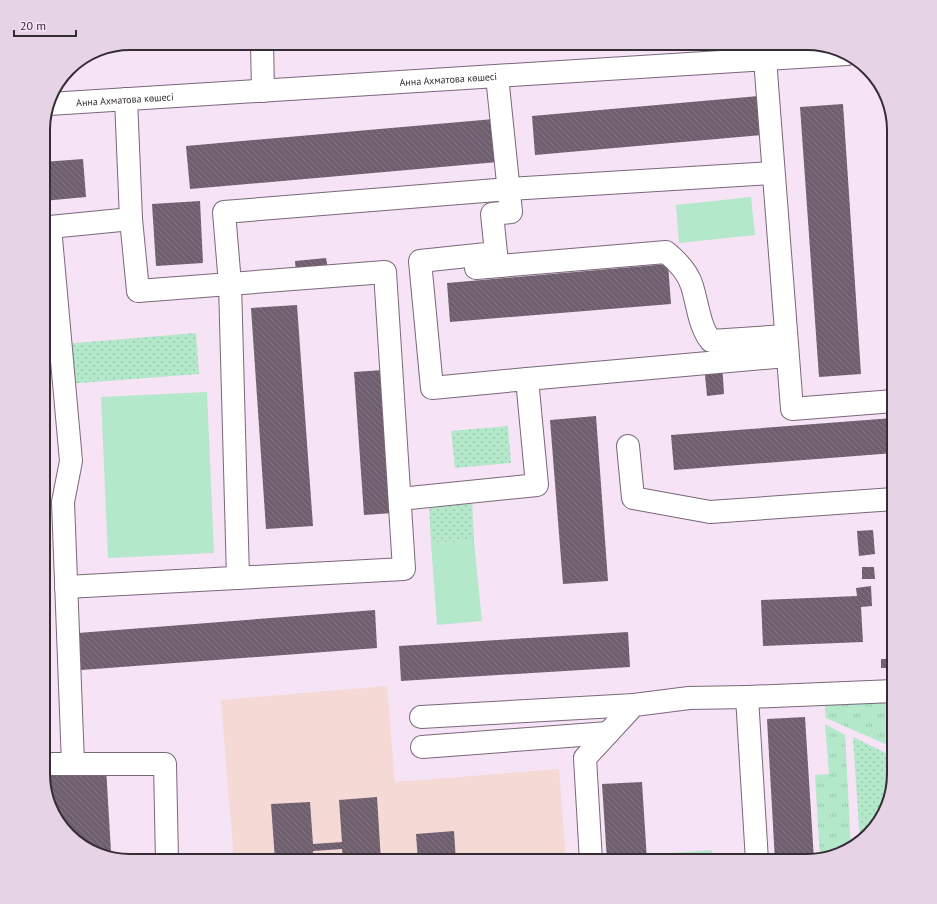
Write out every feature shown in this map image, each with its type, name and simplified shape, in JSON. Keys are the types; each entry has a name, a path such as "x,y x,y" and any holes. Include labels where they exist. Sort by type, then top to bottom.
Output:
{"street":[{"path":"262,50 264,91"},
{"name":"Анна Ахматова көшесі","path":"55,104 834,55"},
{"path":"765,59 792,409 887,402"},
{"path":"497,76 511,212 492,214 496,253 420,261 432,388 527,378 786,346"},
{"path":"66,587 404,569 386,272 138,291 131,219 126,100"},
{"path":"238,578 230,284 224,212 509,189 773,173"},
{"path":"73,764 63,502 71,462 50,227 131,219"},
{"path":"421,272 666,252 679,262 692,284 704,333 711,341 786,346"},
{"path":"400,499 537,485 527,378"},
{"path":"628,446 633,498 710,512 887,499"},
{"path":"421,717 634,705 689,698 887,691"},
{"path":"747,697 757,854"},
{"path":"592,854 585,758 634,705"},
{"path":"422,747 608,733"},
{"path":"50,764 165,764 166,854"}],"shaded area":[{"path":"387,686 395,782 559,769 565,854 233,854 221,700"}],"green space":[{"path":"751,197 755,235 679,243 676,205"},
{"path":"196,333 199,374 67,384 64,344"},
{"path":"207,392 214,553 108,558 101,397"},
{"path":"508,426 511,463 455,468 451,431"},
{"path":"472,500 474,541 431,543 429,502"},
{"path":"474,541 482,621 437,625 431,543"},
{"path":"887,698 887,745 826,718 824,700"},
{"path":"825,724 845,735 851,840 837,848 820,852 815,775 829,774"},
{"path":"853,737 887,754 887,774 883,799 879,809 870,823 859,834"},
{"path":"712,850 712,854 670,853"}],"building":[{"path":"759,96 762,135 535,155 532,116"},
{"path":"843,104 861,374 819,377 800,107"},
{"path":"494,119 498,162 190,189 186,146"},
{"path":"83,159 86,197 50,200 50,161"},
{"path":"200,201 203,263 156,266 152,204"},
{"path":"326,258 328,269 296,272 295,261"},
{"path":"668,264 671,304 450,322 447,283"},
{"path":"297,305 313,526 266,529 251,308"},
{"path":"722,363 724,394 707,396 704,365"},
{"path":"383,370 393,513 364,515 354,372"},
{"path":"596,416 608,581 563,584 550,420"},
{"path":"887,418 887,454 674,470 671,435"},
{"path":"873,530 875,554 859,556 857,531"},
{"path":"862,567 874,567 875,579 862,579"},
{"path":"871,586 872,606 861,607 863,642 763,646 761,600 857,596 856,588"},
{"path":"375,610 377,648 81,670 78,633"},
{"path":"628,632 630,667 401,681 399,646"},
{"path":"881,659 887,659 887,668 881,668"},
{"path":"805,717 814,853 775,854 767,719"},
{"path":"106,767 111,851 90,843 70,827 58,809 54,799 50,773"},
{"path":"642,782 647,854 607,854 602,784"},
{"path":"377,797 381,854 342,854 342,849 313,851 313,854 275,854 271,804 310,802 313,844 342,842 339,800"},
{"path":"454,831 456,854 417,854 416,834"}]}
